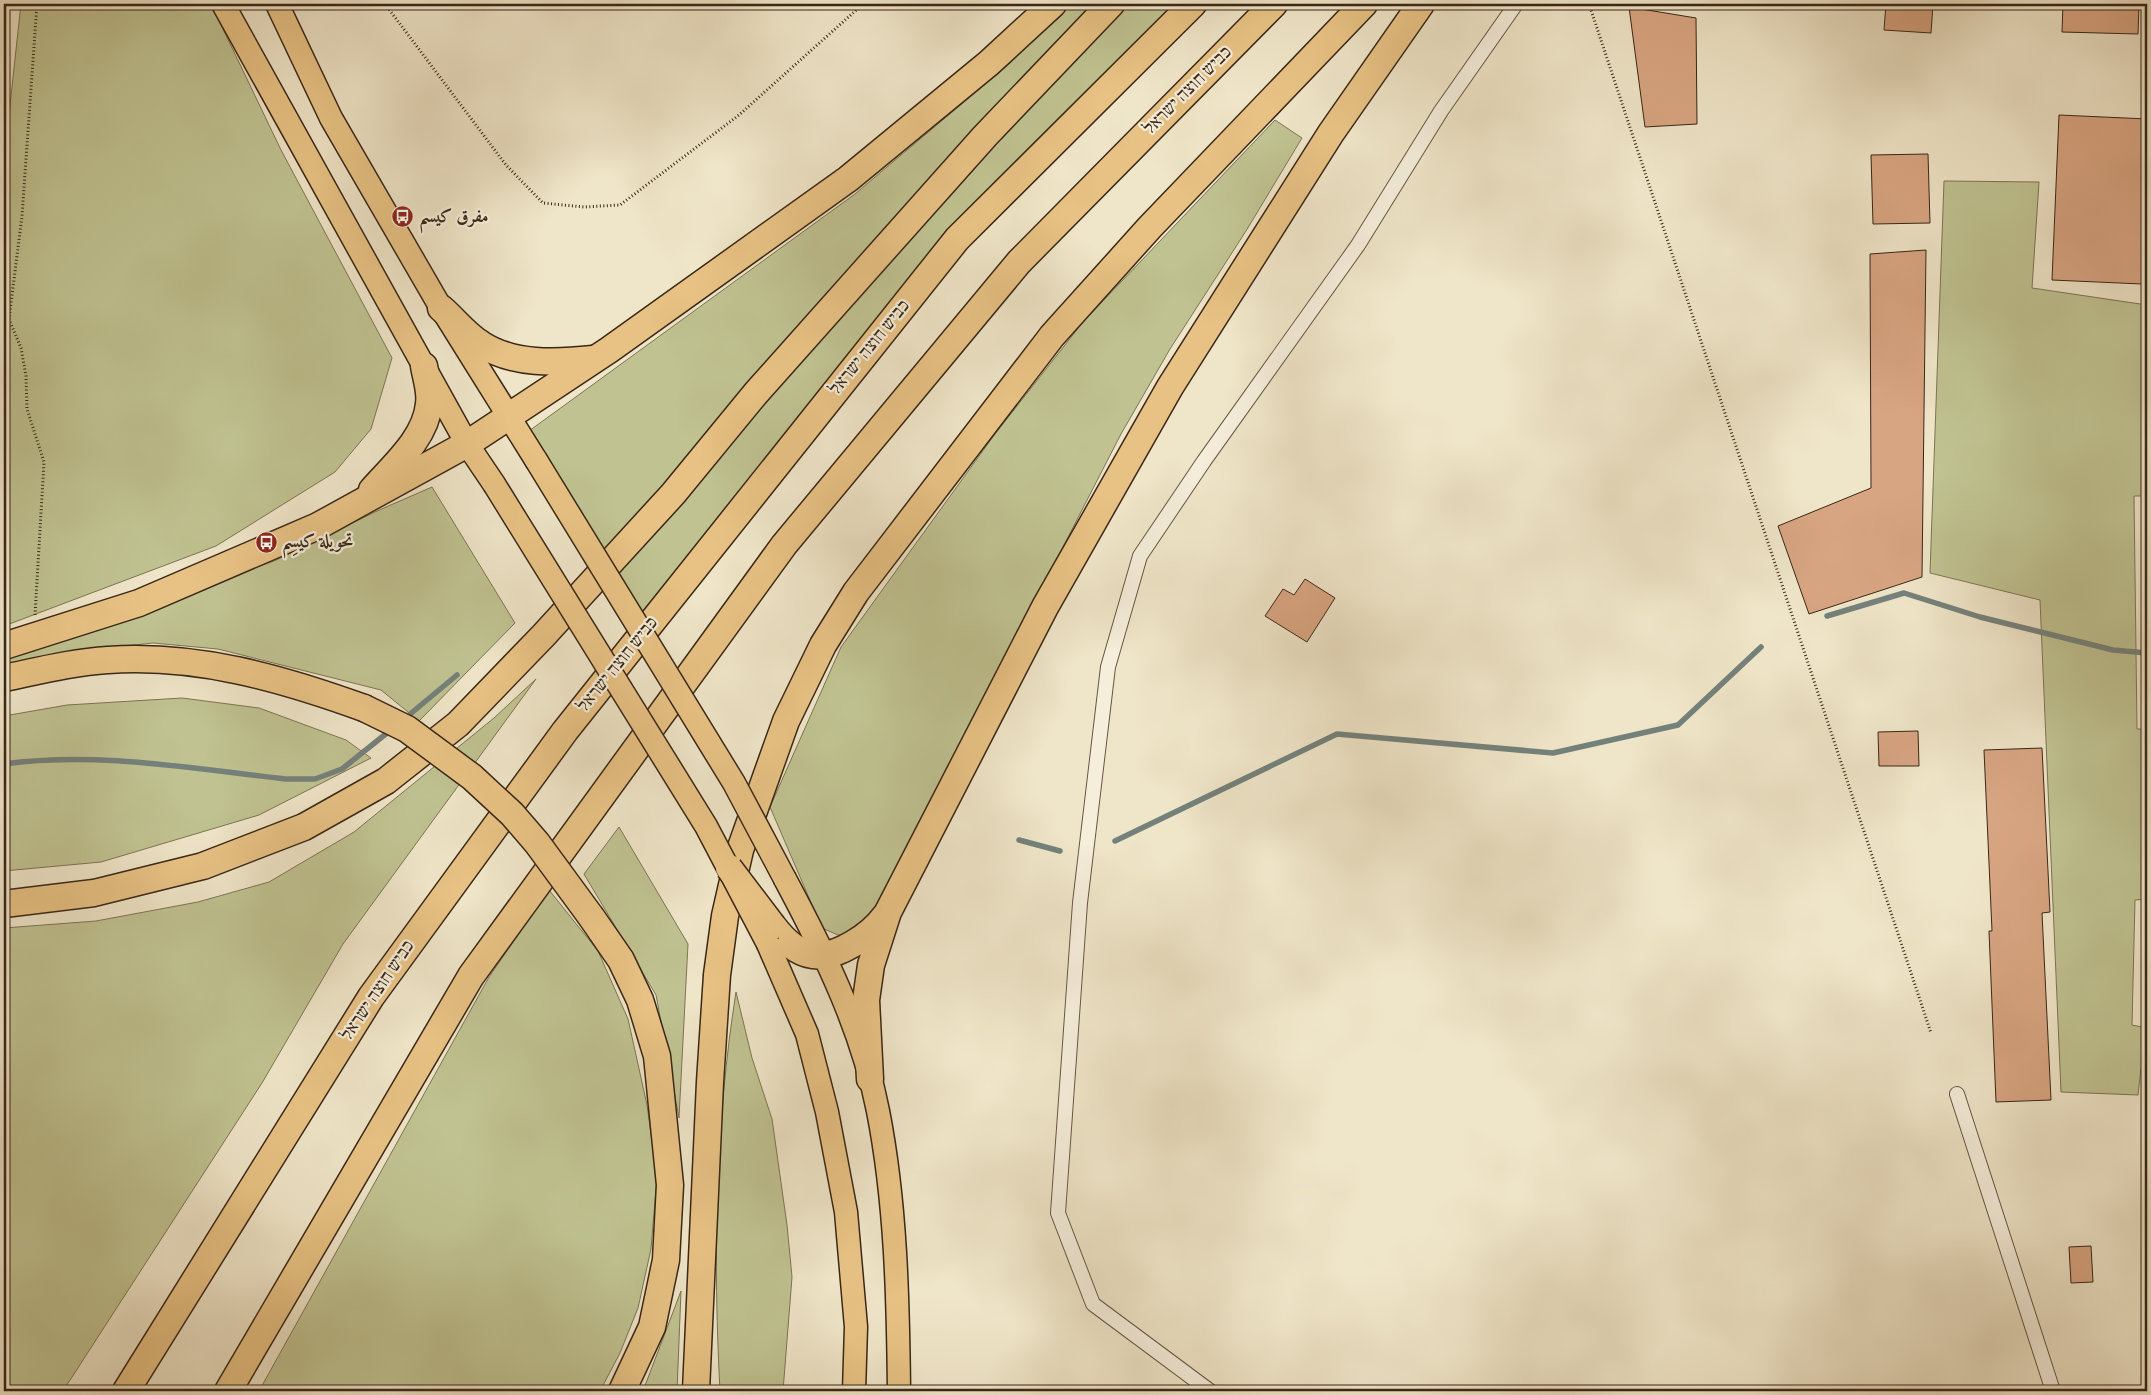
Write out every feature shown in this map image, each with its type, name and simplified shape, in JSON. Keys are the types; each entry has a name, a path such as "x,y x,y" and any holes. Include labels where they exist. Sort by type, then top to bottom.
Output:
{"highway":[{"path":"4,646 139,603 318,526 467,444 596,359 848,178 989,63 1053,4"},
{"path":"4,904 94,893 204,866 304,827 386,781 458,724 543,636 673,494 756,393 985,136 1111,4"},
{"name":"כביש חוצה ישראל","path":"126,1391 371,997 565,731 957,240 1193,4"},
{"name":"כביש חוצה ישראל","path":"228,1391 471,976 784,545 1019,262 1274,4"},
{"path":"696,1391 717,975 726,916 740,850 786,722 823,645 856,592 1052,336 1150,227 1364,4"},
{"path":"729,868 771,935 781,936 799,950 811,955 824,956 852,945 878,926 888,912 1045,607 1170,387 1331,133 1421,4"},
{"path":"441,308 480,344 504,356 554,363 596,359"},
{"path":"362,502 425,424 430,403 424,366"},
{"path":"4,678 107,660 156,659 236,670 297,684 364,708 407,729 472,777 512,814 537,844 592,918 625,968 640,1000 656,1056 670,1184 666,1260 652,1327 622,1391"},
{"path":"870,1079 866,1000 871,965 888,912"}],"main road":[{"path":"223,4 467,444 494,484 676,776 729,868"},
{"path":"276,4 331,118 441,308 734,783 824,956 850,1014 878,1111 893,1218 898,1310 899,1391"},
{"path":"771,935 807,1034 827,1112 846,1212 856,1327 854,1391"}],"street":[{"path":"1210,1391 1093,1304 1058,1213 1080,903 1108,667 1140,556 1204,461 1358,245 1441,111 1516,4"},
{"path":"1957,1094 2053,1391"}],"path":[{"path":"35,622 44,462 27,409 26,376 21,348 9,319 22,216 37,4"},
{"path":"385,4 506,165 518,178 543,203 584,207 620,205 739,115 863,4"},
{"path":"1589,4 1931,1033"}],"green space":[{"path":"21,4 211,4 281,150 392,358 371,429 335,472 216,546 4,626 4,160"},
{"path":"1072,4 1176,4 840,369 641,613 529,431 855,194 1009,64"},
{"path":"1275,120 1302,138 1246,231 1170,349 1121,434 879,908 854,933 838,935 822,928 770,807 841,647 995,434 1083,322"},
{"path":"1944,181 2039,182 2032,288 2147,305 2147,496 2134,496 2137,729 2147,729 2147,899 2135,900 2132,1025 2147,1028 2147,1067 2141,1068 2138,1095 2061,1092 2040,600 1930,573"},
{"path":"432,487 515,623 419,721 381,690 218,649 153,643 78,651 4,665 4,657 274,561 377,511"},
{"path":"536,679 343,944 262,1083 63,1391 4,1391 4,928 96,921 198,902 269,882 354,832 494,718"},
{"path":"182,698 259,708 346,740 371,758 259,815 101,862 4,871 4,716 67,705"},
{"path":"619,827 688,944 679,1118 656,995 584,874"},
{"path":"549,890 598,951 628,1019 647,1105 657,1177 651,1249 638,1308 620,1353 600,1391 259,1391 489,977"},
{"path":"736,992 752,1058 772,1119 787,1225 792,1277 783,1391 720,1391 716,1241 724,1092"},
{"path":"681,1291 677,1391 643,1391"}],"building":[{"path":"1886,4 1933,4 1931,33 1884,30"},
{"path":"2063,4 2139,4 2138,34 2062,32"},
{"path":"1629,7 1696,18 1697,124 1645,127"},
{"path":"2059,115 2147,119 2142,284 2052,280"},
{"path":"1928,154 1930,223 1873,224 1871,155"},
{"path":"1926,250 1922,577 1809,614 1778,526 1871,488 1870,254"},
{"path":"1305,579 1335,598 1307,642 1265,616 1283,589 1294,595"},
{"path":"1918,731 1919,766 1879,766 1878,732"},
{"path":"2042,748 2050,912 2042,913 2051,1100 1996,1102 1989,931 1992,931 1984,750"},
{"path":"2091,1246 2093,1282 2071,1283 2069,1247"}],"waterway":[{"path":"1827,616 1904,593 1980,617 2113,650 2147,653"},
{"path":"1115,841 1337,734 1553,753 1678,725 1761,647"},
{"path":"403,720 457,675"},
{"path":"4,764 75,759 110,760 181,766 286,779 315,779 342,769 392,729"},
{"path":"1019,840 1060,851"}],"place":[{"name":"مفرق كيسم","path":"403,217"},
{"name":"تحويلة كيسِم","path":"266,542"}]}
